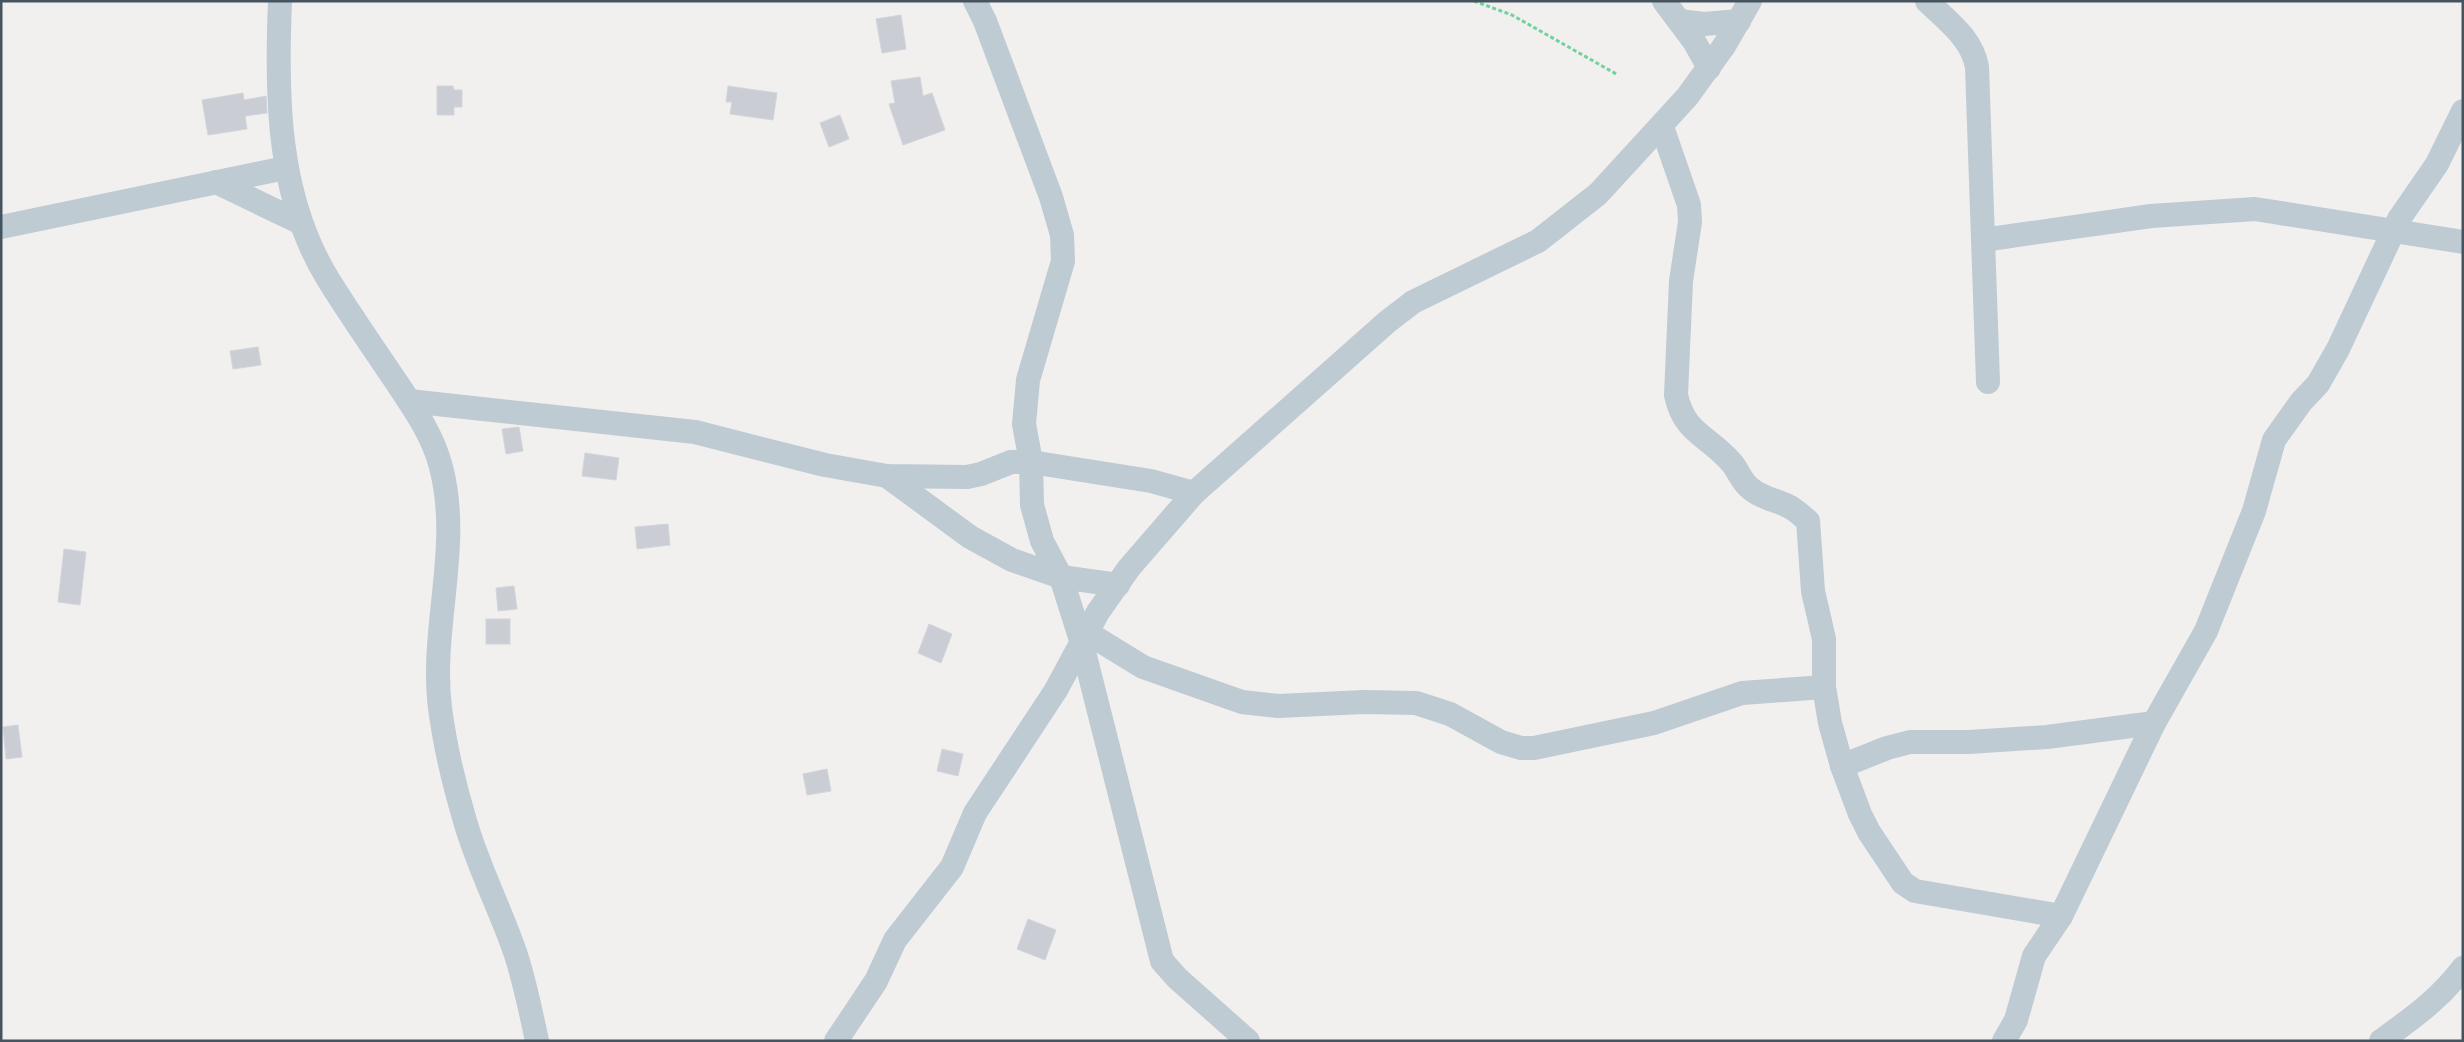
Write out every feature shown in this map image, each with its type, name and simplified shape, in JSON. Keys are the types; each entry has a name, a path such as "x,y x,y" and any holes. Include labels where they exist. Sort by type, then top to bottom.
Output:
{"street":[{"path":"280,1 278,40 286,168 299,222 310,249 329,281 409,400 434,444 442,469 447,503 449,542 438,675 447,750 465,823 516,955 537,1041"},
{"path":"975,1 985,21 1048,188 1062,235 1063,261 1028,380 1024,424 1031,462 1032,505 1042,541 1061,577 1084,636 1162,961 1177,978 1248,1041"},
{"path":"1664,1 1680,21 1709,68"},
{"path":"1927,1 1959,32 1974,53 1977,67 1988,382"},
{"path":"1680,21 1704,24 1744,11"},
{"path":"836,1041 876,981 895,940 952,866 975,813 1056,690 1084,636 1118,585 1194,492 1393,317 1413,302 1538,241 1598,194 1662,127 1709,68 1744,11"},
{"path":"2004,1041 2016,1020 2034,956 2061,916 2154,723 2206,631 2254,511 2274,440 2301,402 2318,384 2338,350 2393,232 2403,213 2437,164 2463,111"},
{"path":"1662,127 1689,206 1690,222 1681,281 1676,395 1679,412 1685,422 1732,463 1741,480 1751,489 1762,497 1792,508 1808,522 1813,591 1824,639 1824,687 1830,723 1842,766 1860,814 1903,883 1915,891 2061,916"},
{"path":"1,227 286,168"},
{"path":"216,182 299,222"},
{"path":"1983,240 2127,219 2248,209 2284,213 2463,242"},
{"path":"409,400 694,432 825,465 886,476 967,477 981,474 1011,462 1031,462 1151,481 1194,492"},
{"path":"886,476 991,550 1012,560 1061,577 1118,585"},
{"path":"1084,636 1142,667 1235,700 1257,705 1278,706 1364,702 1416,703 1450,714 1501,742 1521,748 1534,748 1654,722 1742,693 1824,687"},
{"path":"1842,766 1887,748 1910,742 1969,742 2047,737 2154,723"},
{"path":"2381,1041 2429,1006 2445,991 2463,968"}],"path":[{"path":"1474,1 1512,15 1618,75"}],"building":[{"path":"901,15 906,49 882,53 876,19"},
{"path":"920,77 923,96 932,93 945,130 903,145 889,104 895,103 891,81"},
{"path":"437,86 453,86 454,90 462,90 462,107 454,107 454,115 437,115"},
{"path":"728,86 777,93 773,120 730,114 732,102 726,102"},
{"path":"243,93 244,100 266,96 267,113 245,116 247,129 208,135 202,100"},
{"path":"840,115 849,139 829,147 820,123"},
{"path":"258,347 261,365 233,369 230,351"},
{"path":"519,427 523,451 506,454 502,429"},
{"path":"585,453 619,458 616,480 582,476"},
{"path":"668,524 670,545 637,549 635,527"},
{"path":"64,549 86,552 80,605 58,602"},
{"path":"514,586 517,609 498,611 496,588"},
{"path":"486,619 510,619 510,644 486,644"},
{"path":"929,624 952,634 941,663 918,653"},
{"path":"18,725 22,757 6,759 3,727"},
{"path":"942,749 963,754 958,776 937,771"},
{"path":"827,769 831,791 807,795 803,774"},
{"path":"1028,919 1056,930 1045,960 1017,949"}]}
